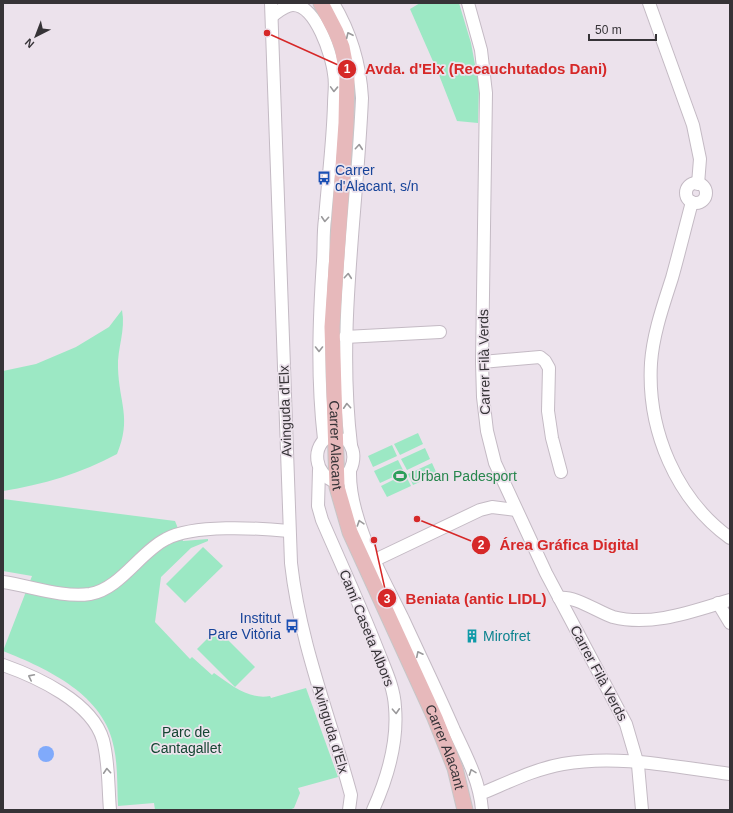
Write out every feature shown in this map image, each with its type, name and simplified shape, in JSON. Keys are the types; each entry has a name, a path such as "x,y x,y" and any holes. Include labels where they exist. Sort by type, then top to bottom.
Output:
{"main road":[{"name":"Carrer Alacant","path":"321,3 336,32 344,55 347,73 347,98 333,303 334,418 338,439 336,476 339,500 350,532 446,744 460,783 466,810"}],"street":[{"name":"Avinguda d'Elx","path":"271,3 289,531 298,610 309,656 351,795 349,810"},
{"name":"Carrer Alacant","path":"333,3 353,44 359,68 362,98 345,337 346,408 338,439"},
{"name":"Carrer Filà Verds","path":"468,3 481,50 486,93 482,362 483,397 487,431 495,463 516,510 559,598 626,724 637,762 642,810"},
{"path":"649,3 693,125 700,159 698,184 705,190 705,197 698,203 692,202 680,252 656,334 651,363 652,396 657,428 669,462 676,476 701,512 730,538"},
{"name":"Carrer Alacant","path":"272,16 284,8 294,5 300,6 309,12 328,51 334,73 334,114 324,220 319,310 320,406 338,439"},
{"name":"Carrer Alacant","path":"334,73 344,55 359,68"},
{"path":"345,337 440,332"},
{"path":"482,362 540,357 545,361 549,368 548,411 552,438 561,472"},
{"path":"336,476 318,451 338,439"},
{"name":"Carrer Alacant","path":"336,476 350,484 360,524 375,560 460,742 480,794 482,810"},
{"name":"Camí Caseta Albors","path":"336,476 318,506 322,520 371,633 391,684 395,701 396,724 393,744 386,775 373,810"},
{"path":"375,560 480,510 492,507 516,510"},
{"path":"3,582 63,593 92,594 105,588 123,575 162,541 183,532 253,529 289,531"},
{"path":"559,598 569,598 613,616 638,621 667,617 730,600"},
{"path":"718,603 730,624"},
{"path":"3,665 30,676 59,692 78,705 91,719 98,730 104,747 110,810"},
{"path":"480,794 536,771 563,764 616,760 730,774"}],"green space":[{"path":"420,3 459,3 471,43 479,86 478,123 457,121 439,75 410,9"},
{"path":"122,310 123,325 118,368 124,411 124,430 117,454 90,467 47,482 3,491 3,371 36,364 76,347 109,327"},
{"path":"418,433 423,444 400,455 394,444"},
{"path":"392,445 397,456 373,467 368,456"},
{"path":"425,448 430,459 407,470 401,459"},
{"path":"398,460 404,472 380,483 374,471"},
{"path":"432,463 437,474 413,485 408,474"},
{"path":"405,474 411,486 387,497 381,486"},
{"name":"Parc de Cantagallet","path":"3,499 175,521 183,541 208,539 208,541 191,548 161,577 155,622 190,659 192,657 212,675 214,673 234,687 248,694 262,697 270,696 271,698 306,688 338,777 298,788 300,793 294,808 289,810 155,810 154,803 118,806 117,770 114,748 108,729 99,713 87,699 72,686 38,666 3,651 32,576 3,571"},
{"path":"203,547 223,566 185,603 166,584"},
{"path":"217,629 255,667 235,687 197,649"}],"water":[{"path":"43,746 49,746 54,751 52,760 49,762 43,762 38,757 38,751"}],"place":[{"name":"Avda. d'Elx (Recauchutados Dani)","path":"267,33"},
{"name":"Carrer d'Alacant, s/n","path":"324,178"},
{"name":"Urban Padesport","path":"400,476"},
{"name":"Área Gráfica Digital","path":"417,519"},
{"name":"Beniata (antic LIDL)","path":"374,540"},
{"name":"Institut Pare Vitòria","path":"292,626"},
{"name":"Mirofret","path":"472,636"}]}
